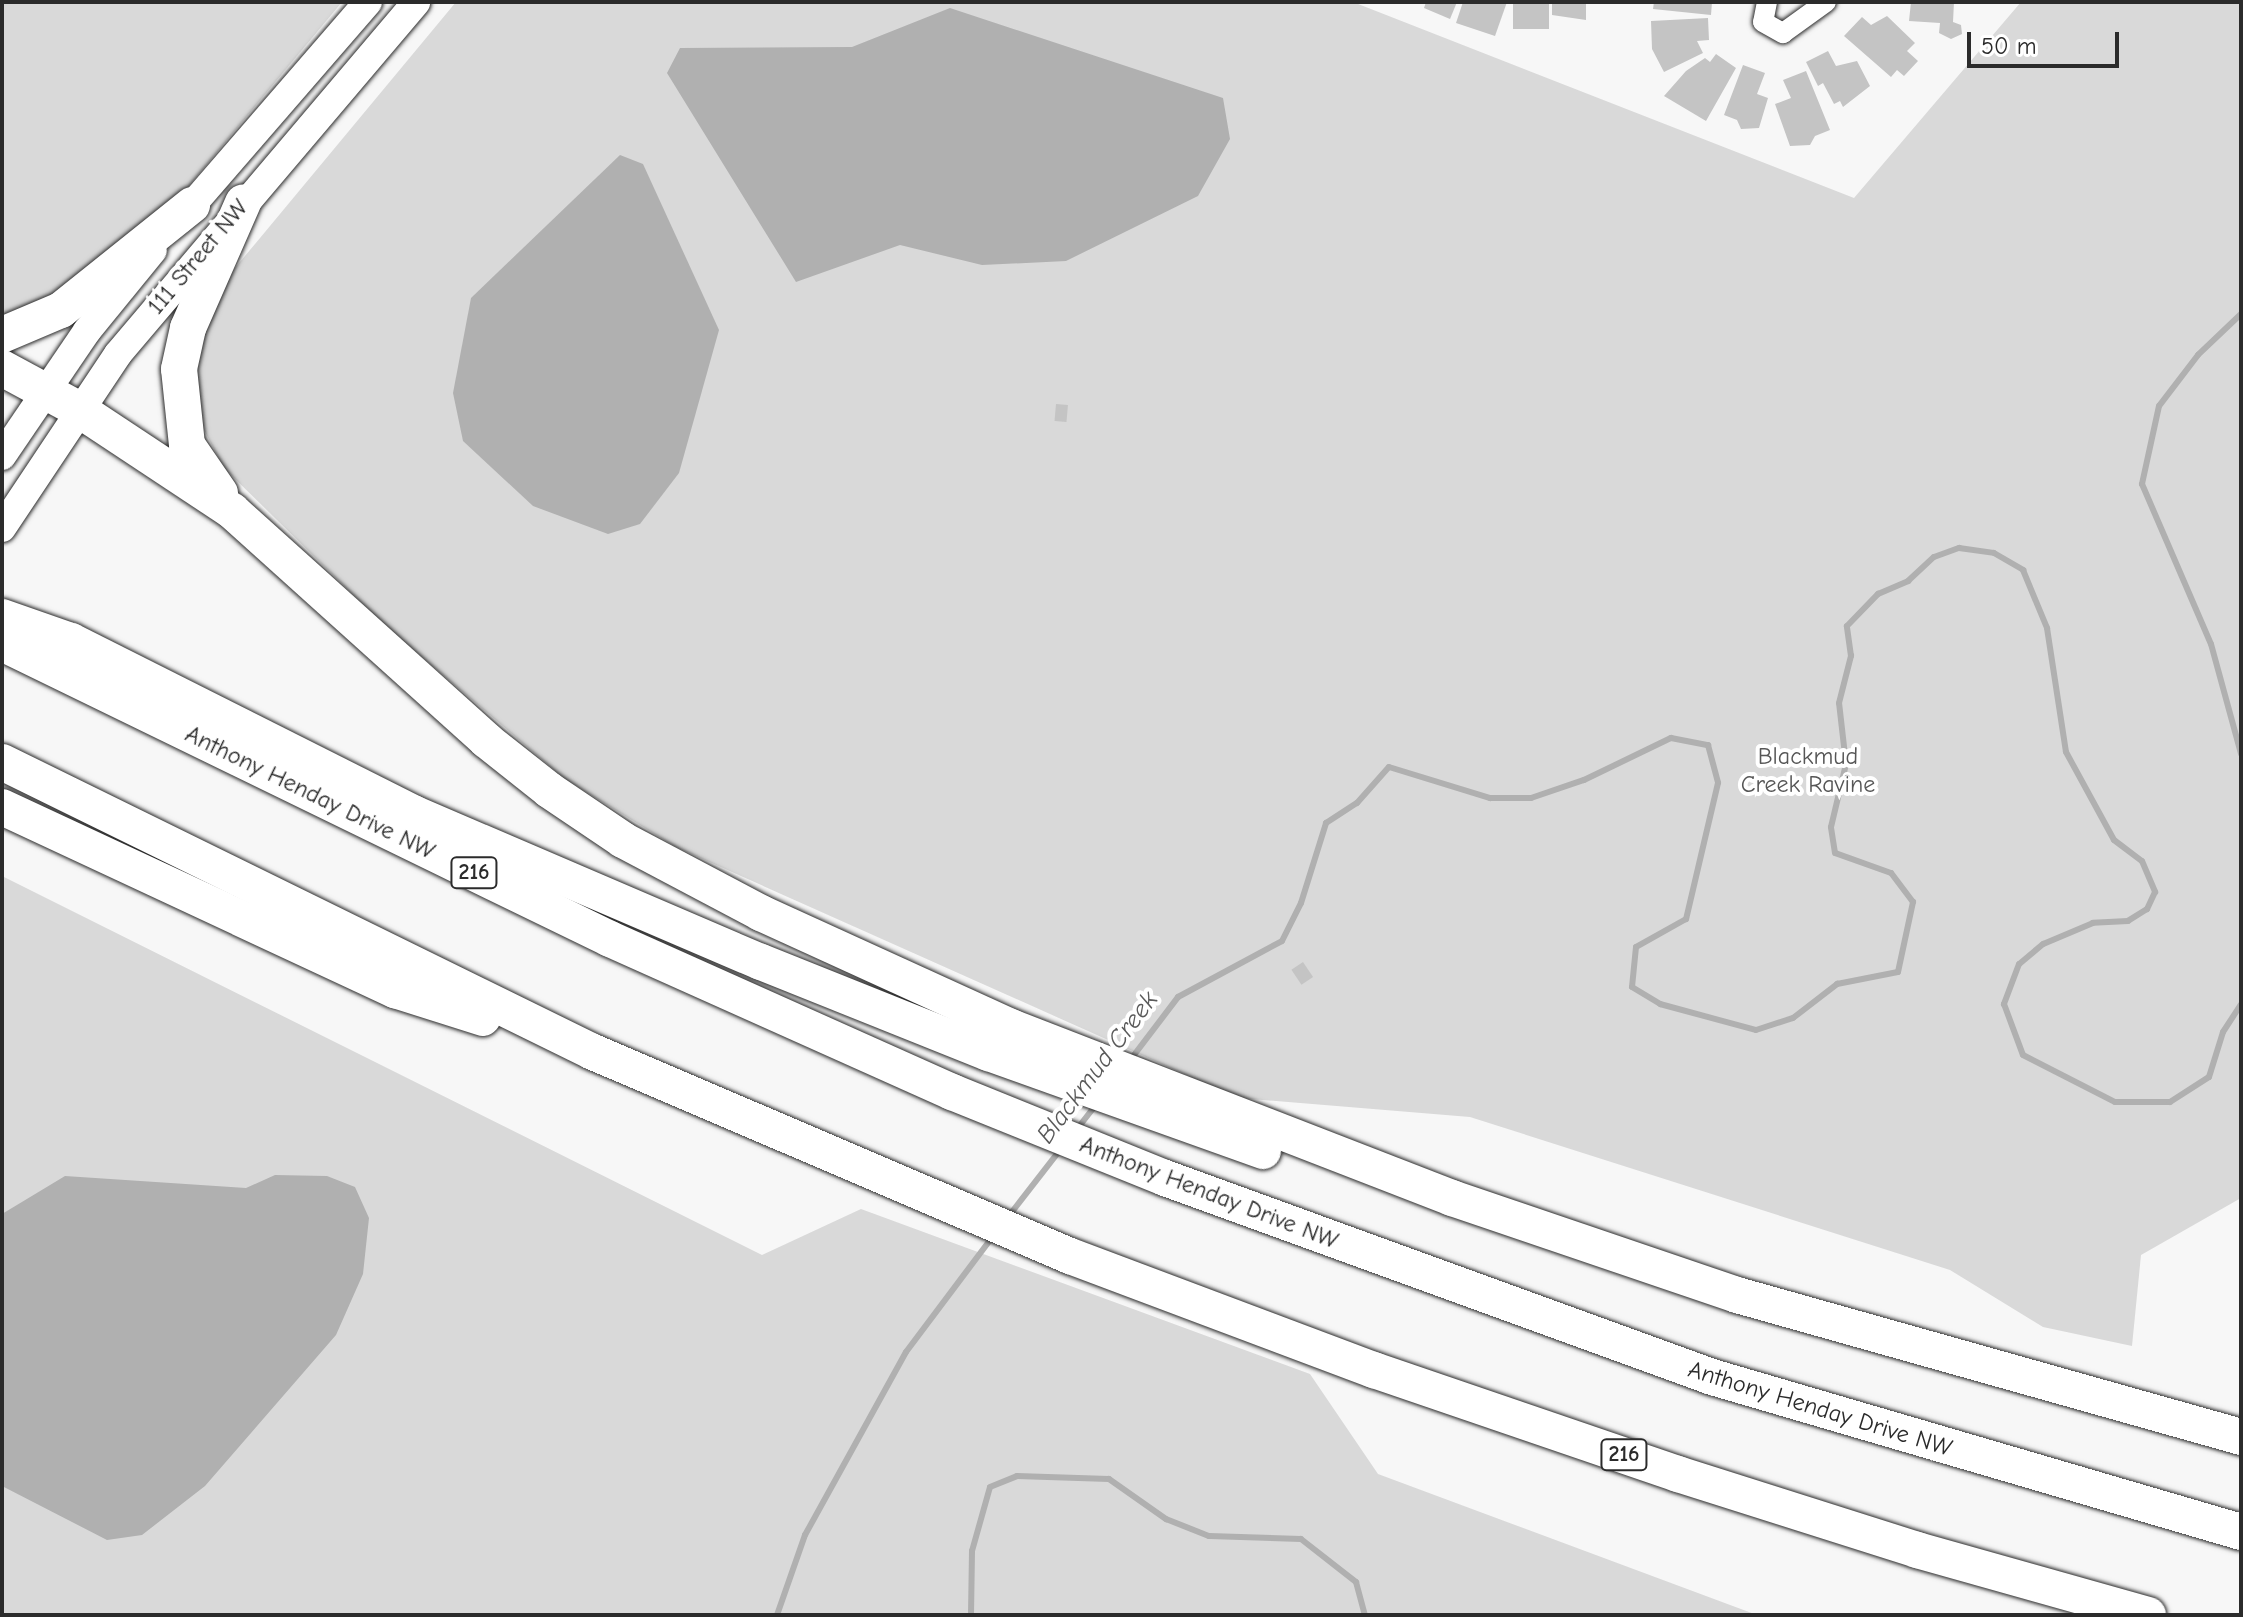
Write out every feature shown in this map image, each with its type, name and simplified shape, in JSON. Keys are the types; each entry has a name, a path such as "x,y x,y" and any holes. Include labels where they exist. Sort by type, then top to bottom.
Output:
{"highway":[{"path":"232,511 187,445 179,369 188,328 243,203"},
{"path":"2,335 61,310 192,205"},
{"path":"2,368 78,409 232,511 486,740 623,840 1000,1040"},
{"path":"2,617 71,641 413,813 1221,1124 1685,1278 2241,1437"},
{"name":"Anthony Henday Drive NW","path":"2,643 610,939 952,1092 1165,1178 1712,1377 1996,1464 2241,1532"},
{"name":"216","path":"2,762 593,1052 1107,1271 1664,1469 1917,1550 2148,1615"},
{"path":"2,807 395,990 593,1052"},
{"path":"1996,1464 2241,1512"}],"main road":[{"name":"111 Street NW","path":"2,456 45,390 192,205 368,2"},
{"name":"111 Street NW","path":"2,527 78,409 243,203 416,2"}],"street":[{"path":"1767,2 1763,22 1783,33 1826,2"}],"green space":[{"path":"2,2 342,2 182,194 54,302 2,325"},
{"name":"Blackmud Creek Ravine","path":"456,2 1353,2 1854,198 2021,2 2241,2 2241,1198 2141,1255 2132,1346 2043,1327 1950,1270 1470,1117 1238,1098 676,847 565,779 382,623 224,468 203,428 195,374 198,348 218,293 235,268"},
{"path":"2,876 762,1255 861,1209 1310,1374 1378,1474 1757,1615 2,1615"}],"shaded area":[{"path":"950,8 1223,98 1230,139 1198,196 1066,261 982,265 900,245 796,282 667,73 680,48 852,47"},
{"path":"620,155 643,164 719,330 679,473 640,524 608,534 533,506 463,441 453,393 471,298"},
{"path":"275,1175 327,1176 355,1187 369,1218 363,1274 336,1335 205,1486 142,1535 107,1540 2,1486 2,1214 65,1176 246,1188"}],"building":[{"path":"1426,2 1457,2 1450,19 1424,8"},
{"path":"1463,2 1507,2 1495,36 1456,23"},
{"path":"1513,2 1549,2 1549,29 1513,29"},
{"path":"1552,2 1586,2 1586,20 1552,15"},
{"path":"1654,2 1712,2 1711,15 1653,9"},
{"path":"1911,2 1954,2 1953,22 1961,25 1962,34 1951,39 1939,33 1940,23 1909,21"},
{"path":"1887,16 1915,43 1907,51 1918,61 1904,76 1897,70 1891,77 1844,36 1862,17 1871,25"},
{"path":"1708,18 1709,40 1697,41 1703,53 1664,72 1652,49 1651,21"},
{"path":"1828,51 1836,66 1857,61 1870,86 1843,107 1840,101 1834,104 1823,83 1818,86 1806,62"},
{"path":"1716,54 1736,68 1706,121 1664,96 1686,71 1705,58 1710,62"},
{"path":"1743,65 1765,73 1757,94 1768,98 1759,128 1741,129 1737,120 1724,115"},
{"path":"1806,71 1830,130 1815,136 1810,145 1790,146 1775,104 1791,98 1783,80"},
{"path":"1056,404 1068,405 1066,422 1055,421"},
{"path":"1303,962 1313,977 1301,985 1291,970"}],"waterway":[{"name":"Blackmud Creek","path":"2241,314 2198,355 2159,406 2142,484 2211,644 2241,754"},
{"name":"Blackmud Creek","path":"1131,1059 1178,997 1282,941 1301,903 1326,823 1357,803 1389,767 1490,798 1531,798 1584,780 1671,738 1708,745 1718,783 1686,919 1636,947 1632,987 1660,1004 1756,1030 1793,1018 1837,984 1898,972 1913,902 1891,873 1835,853 1831,827 1846,764 1839,703 1851,656 1847,626 1878,594 1908,581 1934,557 1959,548 1994,553 2023,570 2047,628 2066,752 2114,840 2142,861 2155,892 2147,909 2128,921 2093,923 2043,944 2019,964 2004,1004 2023,1055 2115,1102 2170,1102 2209,1077 2223,1032 2241,1004"},
{"name":"Blackmud Creek","path":"1077,1129 1097,1103"},
{"name":"Blackmud Creek","path":"1008,1217 1060,1150"},
{"name":"Blackmud Creek","path":"777,1615 805,1535 906,1352 994,1235"},
{"name":"Blackmud Creek","path":"971,1615 972,1551 990,1487 1017,1476 1109,1479 1166,1519 1209,1536 1301,1539 1356,1582 1365,1615"}]}
